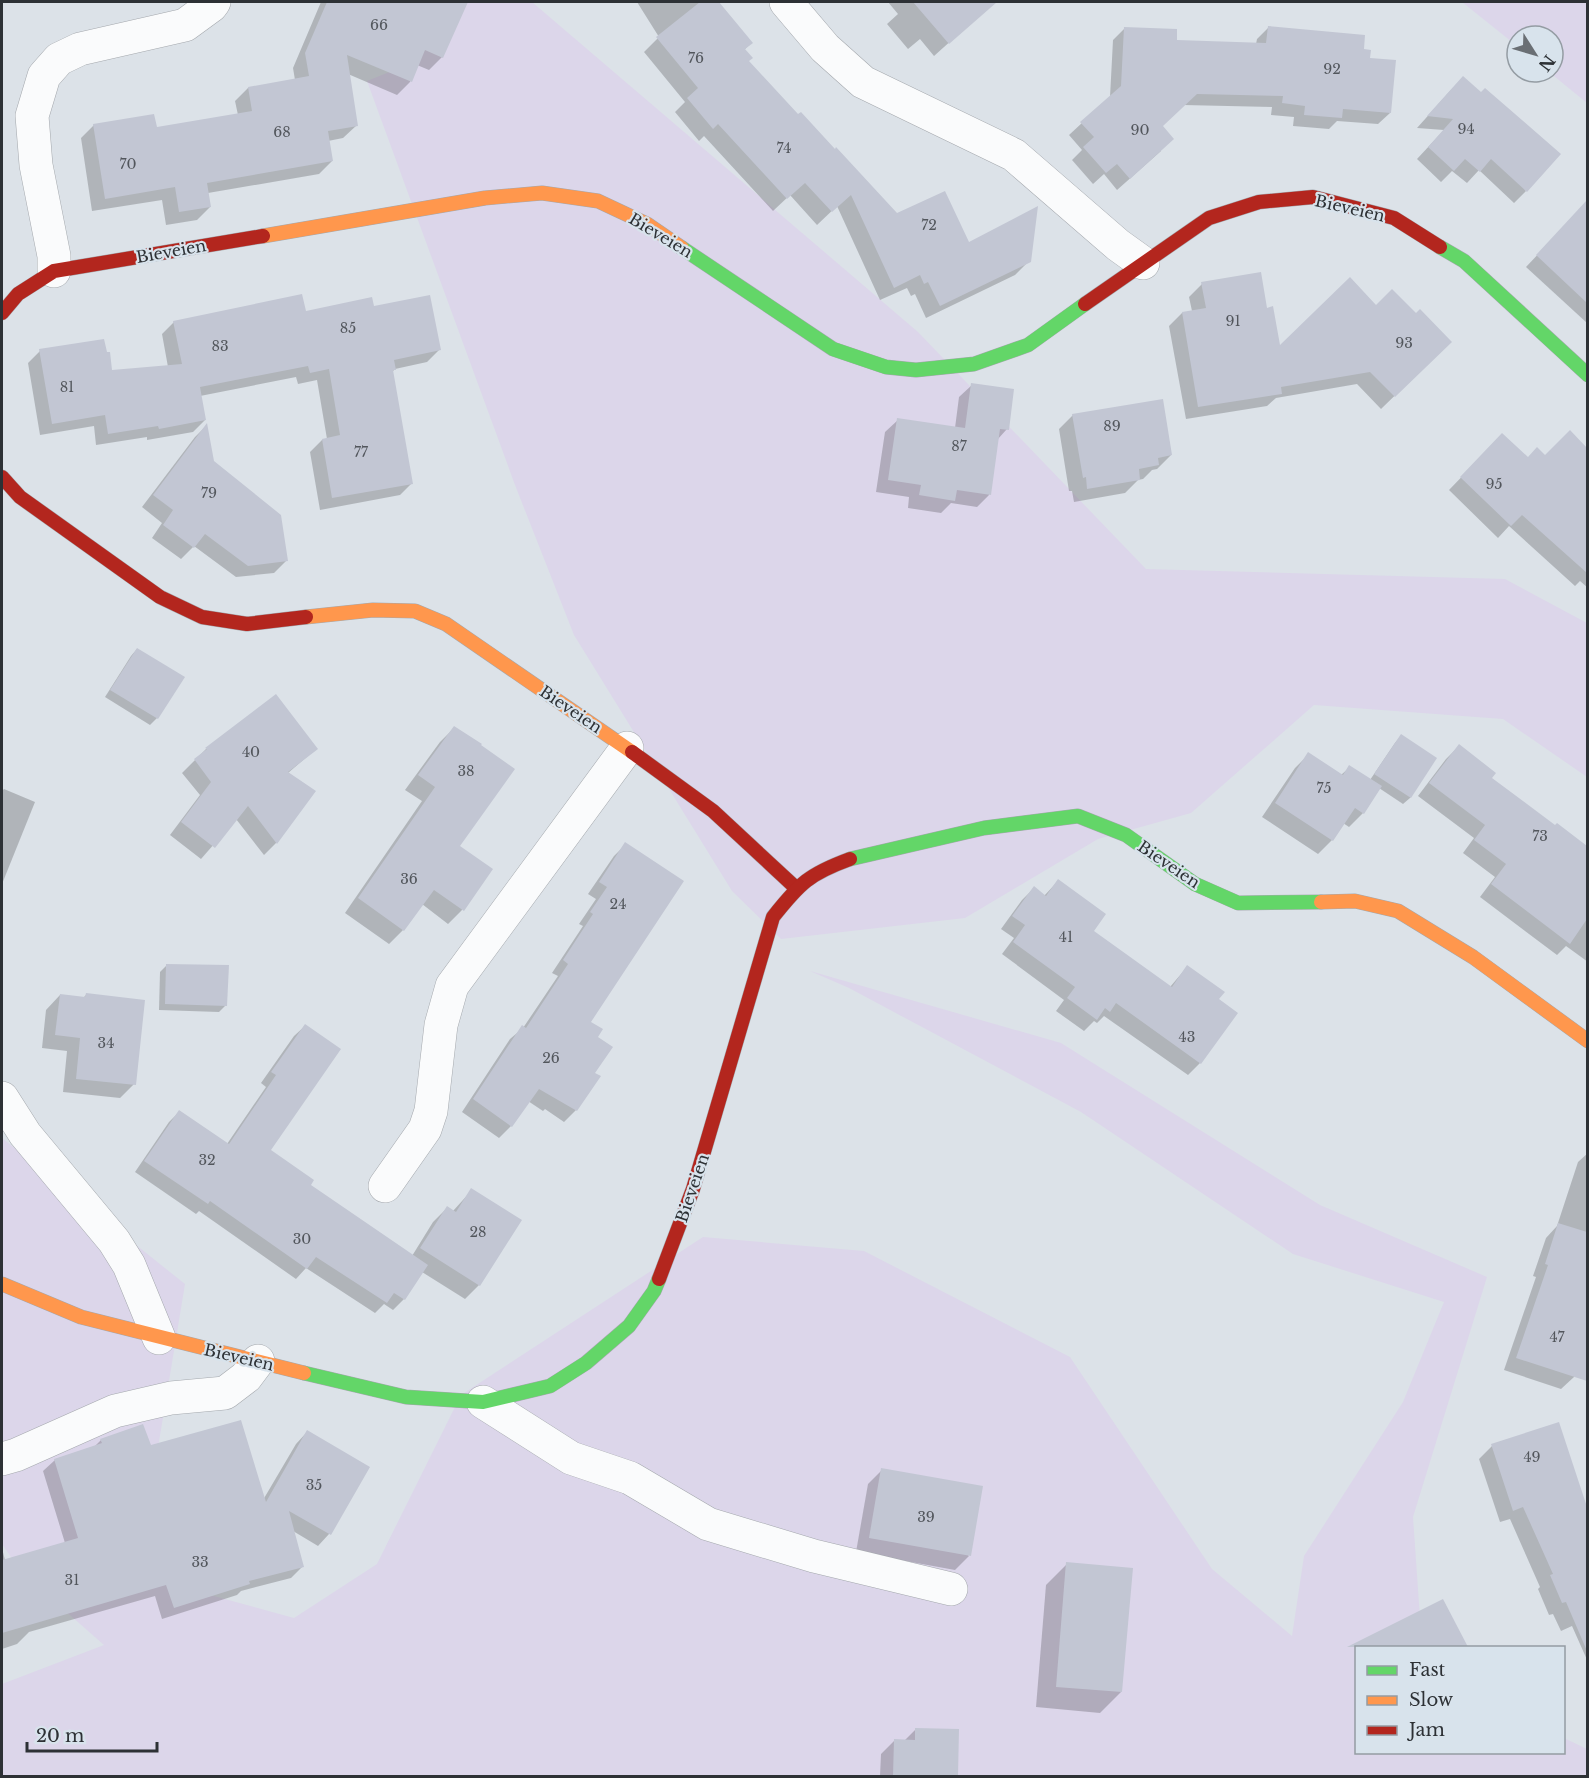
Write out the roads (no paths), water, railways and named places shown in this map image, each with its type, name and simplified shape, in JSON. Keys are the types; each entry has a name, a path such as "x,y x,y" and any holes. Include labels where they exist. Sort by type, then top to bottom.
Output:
{"street":[{"path":"54,271 54,256 36,165 32,116 44,76 59,59 80,50 185,25 214,2"},
{"path":"786,2 825,48 863,82 1014,155 1118,245 1143,262"},
{"name":"Bieveien","path":"2,313 5,307 30,285 54,271 485,198 542,193 598,201 646,224 833,349 886,367 916,370 974,364 1028,345 1143,262 1209,218 1259,202 1313,197 1394,218 1464,261 1587,375"},
{"name":"Bieveien","path":"2,477 20,497 160,597 202,617 247,624 373,610 415,611 446,624 627,748 713,811 796,888"},
{"path":"386,1186 425,1129 431,1111 441,1025 452,986 627,748"},
{"name":"Bieveien","path":"2,1284 81,1317 406,1397 483,1402 550,1386 586,1363 629,1326 654,1291 693,1189 773,917 796,888 821,870 858,856 984,828 1078,816 1126,835 1195,884 1238,903 1355,902 1398,911 1473,957 1587,1041"},
{"path":"2,1098 26,1134 114,1241 129,1265 159,1338"},
{"path":"2,1459 115,1411 171,1398 225,1393 246,1377 258,1361"},
{"name":"Bieveien","path":"483,1402 571,1458 630,1478 708,1524 814,1556 951,1589"}]}
